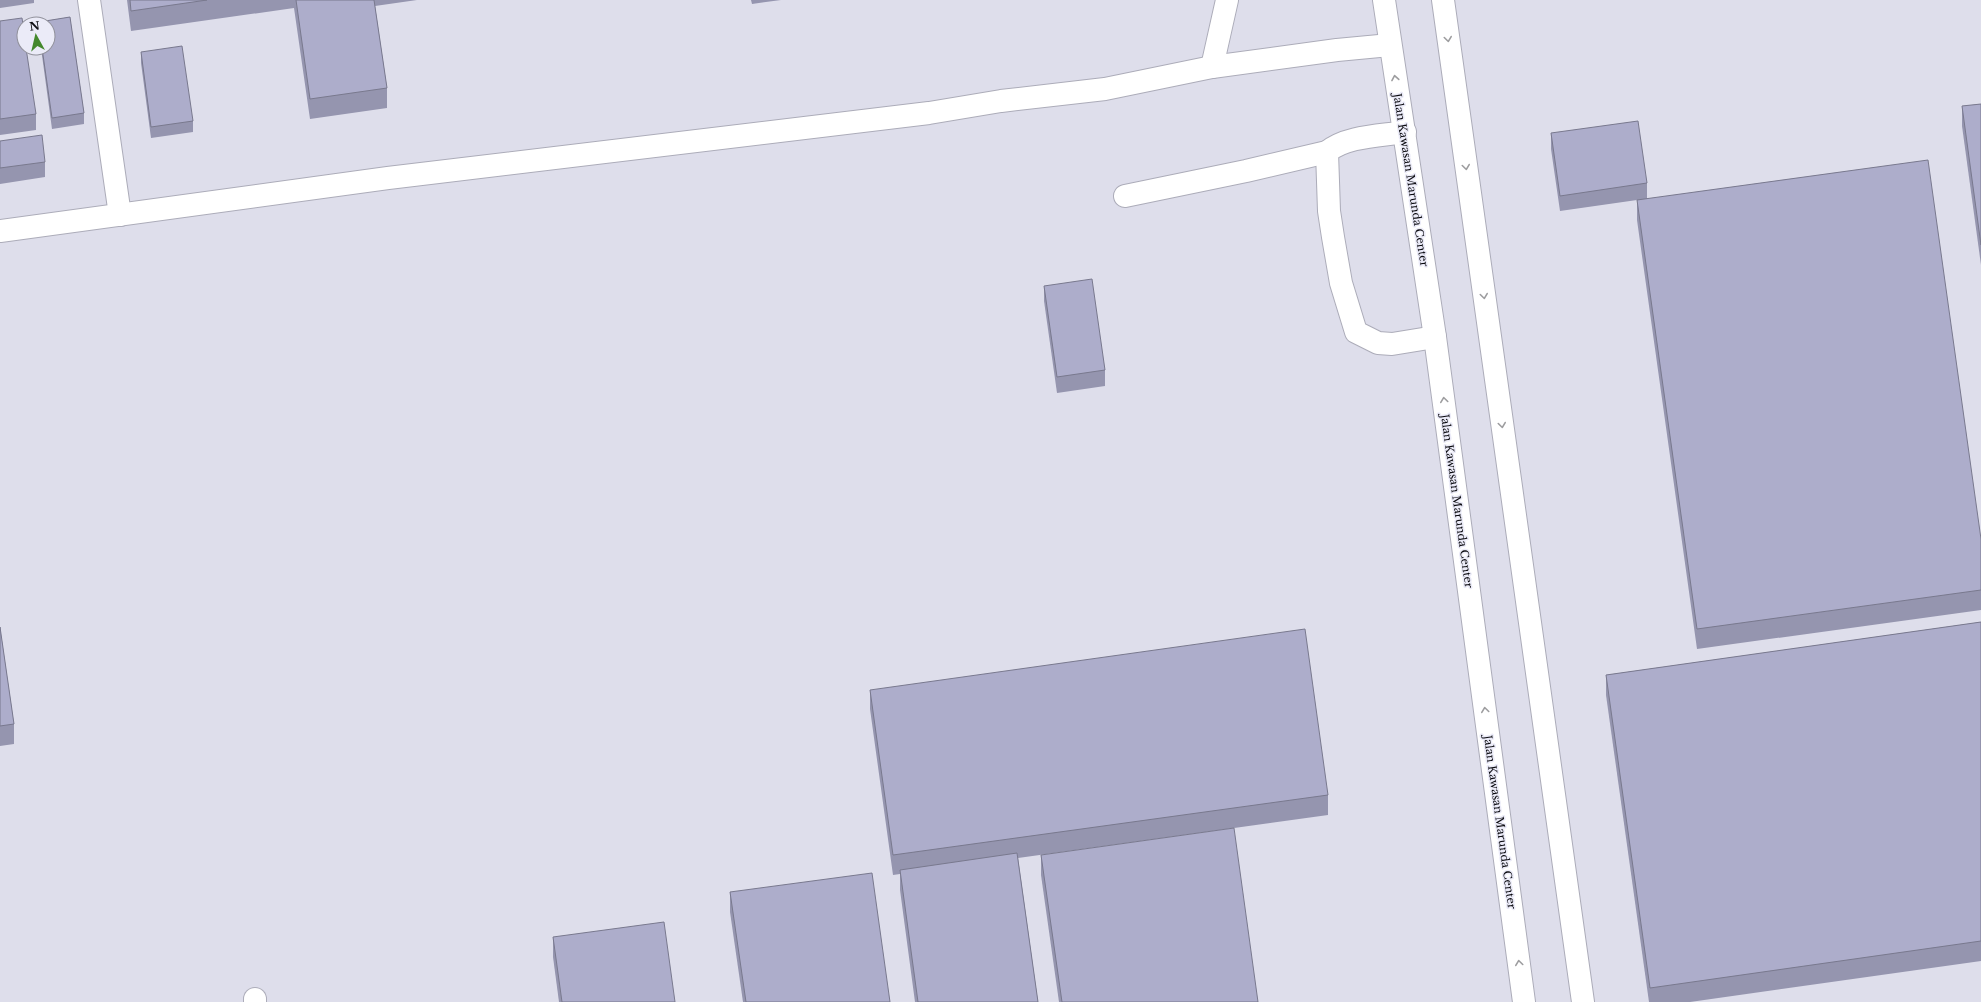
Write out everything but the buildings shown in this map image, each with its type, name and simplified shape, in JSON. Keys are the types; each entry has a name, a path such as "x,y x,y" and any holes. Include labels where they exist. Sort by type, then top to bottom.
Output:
{"lane":[{"path":"89,0 120,215"},
{"path":"1212,67 1227,0"},
{"name":"Jalan Kawasan Marunda Center","path":"1384,0 1435,337 1524,1002"},
{"path":"1443,0 1583,1002"},
{"path":"0,231 388,178 921,114 1001,101 1105,89 1212,67 1337,50 1390,45"},
{"path":"1125,196 1246,171 1327,152 1335,145 1366,138 1405,132"},
{"path":"1327,152 1331,224 1341,283 1356,332 1378,343 1392,344 1435,337"}]}
